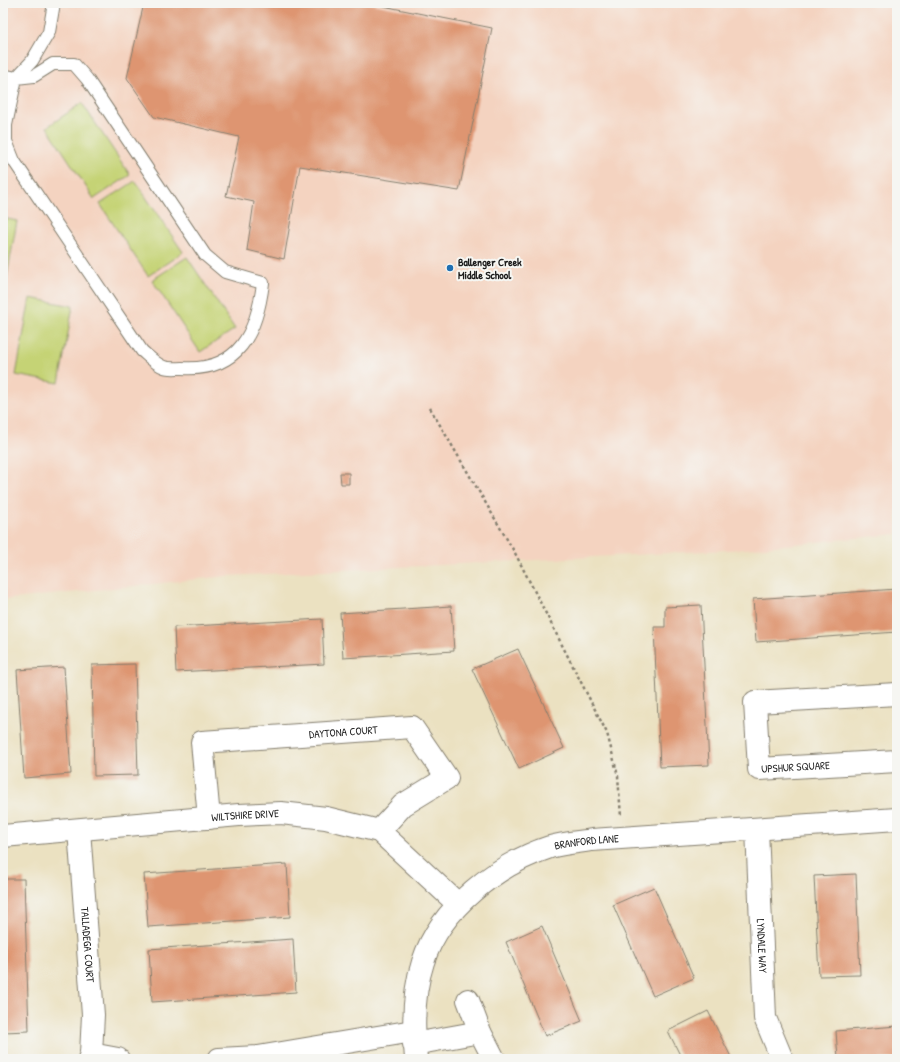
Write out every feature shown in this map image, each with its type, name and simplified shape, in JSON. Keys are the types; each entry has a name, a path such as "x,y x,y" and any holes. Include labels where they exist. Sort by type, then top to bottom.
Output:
{"street":[{"name":"UPSHUR SQUARE","path":"897,694 756,702 759,769 897,761"},
{"name":"DAYTONA COURT","path":"209,818 202,742 412,726 447,778 403,805 379,831"},
{"name":"WILTSHIRE DRIVE","path":"3,836 281,813 326,818 379,831 458,904"},
{"name":"BRANFORD LANE","path":"414,1045 418,989 423,962 442,925 458,904 485,881 528,857 551,847 592,840 897,819"},
{"name":"LYNDALE WAY","path":"757,829 765,1018 782,1059"},
{"name":"TALLADEGA COURT","path":"79,830 92,1015 90,1057"},
{"path":"468,1000 480,1032 494,1059"},
{"path":"219,1059 414,1045 480,1032"},
{"path":"90,1057 118,1059"}],"lane":[{"path":"3,75 16,78 34,76 54,64 74,64 87,79 205,255 225,272 263,283 260,305 241,348 219,364 200,370 163,367 142,351 14,161 6,141 6,125 16,78 32,61 49,32 54,3"}],"path":[{"path":"430,408 515,553 607,733 618,776 621,820"}],"shaded area":[{"name":"Ballenger Creek Middle School","path":"3,3 897,3 897,534 746,549 227,576 3,600"}],"green space":[{"path":"82,103 130,175 94,199 47,127"},
{"path":"135,181 183,252 148,276 100,204"},
{"path":"3,218 17,221 3,298"},
{"path":"187,257 235,329 200,352 152,280"},
{"path":"30,298 73,306 59,383 16,375"}],"building":[{"path":"144,3 368,3 492,28 459,191 300,166 284,259 247,250 254,202 226,196 239,137 154,117 127,78"},
{"path":"340,473 349,473 349,484 341,484"},
{"path":"897,589 897,632 756,642 753,599"},
{"path":"701,605 709,765 660,767 654,627 665,627 665,607"},
{"path":"451,606 454,651 343,658 340,613"},
{"path":"322,619 324,664 176,672 174,627"},
{"path":"518,649 564,748 519,769 472,669"},
{"path":"135,664 138,775 94,776 92,665"},
{"path":"64,667 71,774 24,778 17,670"},
{"path":"287,864 290,917 148,927 144,874"},
{"path":"856,874 860,975 819,976 814,876"},
{"path":"3,879 24,879 29,1031 3,1032"},
{"path":"654,887 694,978 653,996 613,905"},
{"path":"542,926 582,1021 545,1036 506,942"},
{"path":"293,939 296,992 152,1002 149,949"},
{"path":"708,1011 732,1059 682,1059 668,1031"},
{"path":"897,1026 897,1059 838,1059 836,1031"}],"place":[{"name":"Ballenger Creek Middle School","path":"450,268"}]}
